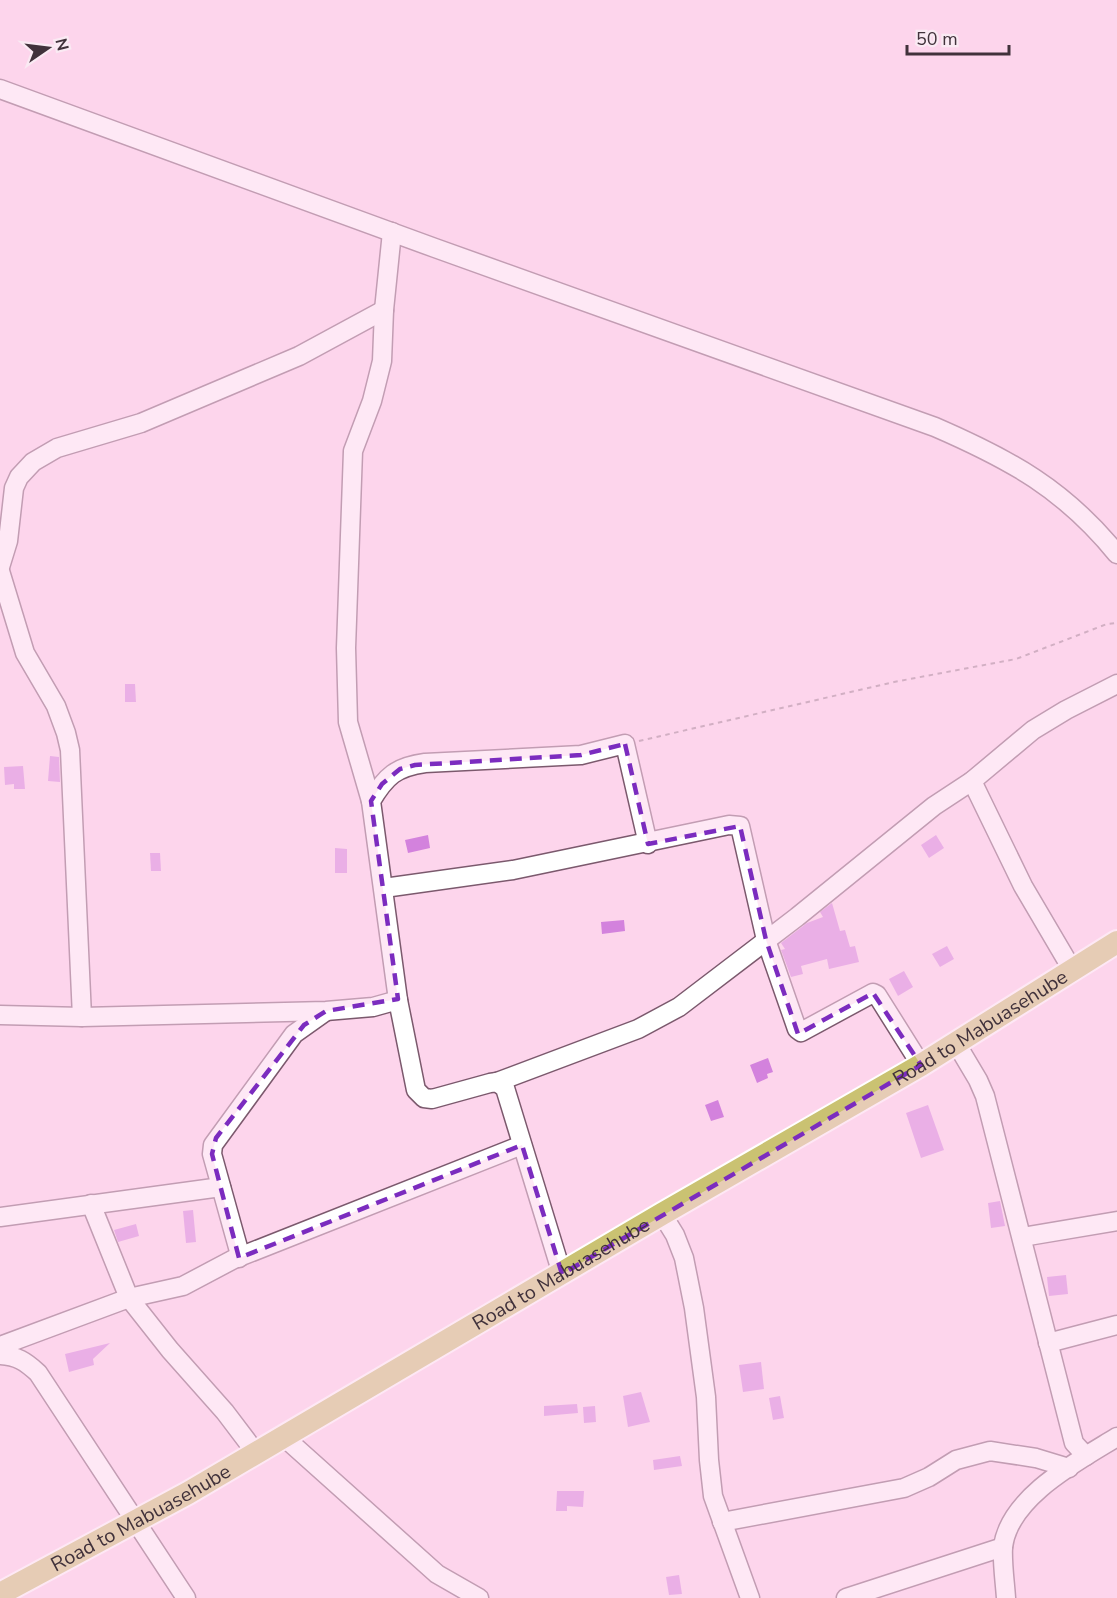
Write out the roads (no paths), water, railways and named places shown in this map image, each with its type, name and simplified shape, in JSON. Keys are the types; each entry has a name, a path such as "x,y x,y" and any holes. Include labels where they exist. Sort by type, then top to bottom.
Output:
{"main road":[{"name":"Road to Mabuasehube","path":"0,1594 137,1521 284,1437 662,1214 921,1065 1117,942"}],"street":[{"path":"0,90 935,427 1025,471 1067,501 1098,531 1117,554"},
{"path":"392,232 384,310 383,352 377,382 354,446 346,648 348,722 371,801 398,1000 414,1081 419,1095 432,1099 496,1082 638,1029 680,1007 934,806 972,781 1033,730 1117,684"},
{"path":"82,1017 70,750 56,706 25,653 5,605 0,569 8,541 14,488 19,477 33,462 57,448 141,423 299,356 384,310"},
{"path":"371,801 388,778 404,767 425,763 581,755 625,744 648,844"},
{"path":"972,781 1023,886 1073,971"},
{"path":"384,888 513,870 648,844 729,825 740,826 766,940 797,1029 801,1032 873,993 877,995 921,1065"},
{"path":"0,1015 82,1017 326,1011 373,1007 398,1000"},
{"path":"239,1258 212,1154 216,1138 242,1107 294,1034 326,1011"},
{"path":"956,1043 985,1096 1074,1443 1086,1456"},
{"path":"496,1082 505,1088 562,1274"},
{"path":"1,1352 129,1298 183,1286 239,1258 522,1145"},
{"path":"0,1217 221,1187"},
{"path":"92,1204 129,1298 170,1350 225,1412 256,1453"},
{"path":"662,1214 675,1235 684,1258 694,1308 706,1397 713,1496 750,1598"},
{"path":"1022,1237 1117,1221"},
{"path":"1048,1343 1117,1325"},
{"path":"1,1352 25,1361 38,1372 186,1598"},
{"path":"284,1437 437,1574 479,1598"},
{"path":"1006,1598 1003,1547 1008,1529 1017,1511 1039,1490 1117,1437"},
{"path":"722,1522 904,1488 929,1477 956,1460 990,1451 1036,1458 1069,1468"},
{"path":"846,1598 1003,1547"}]}
